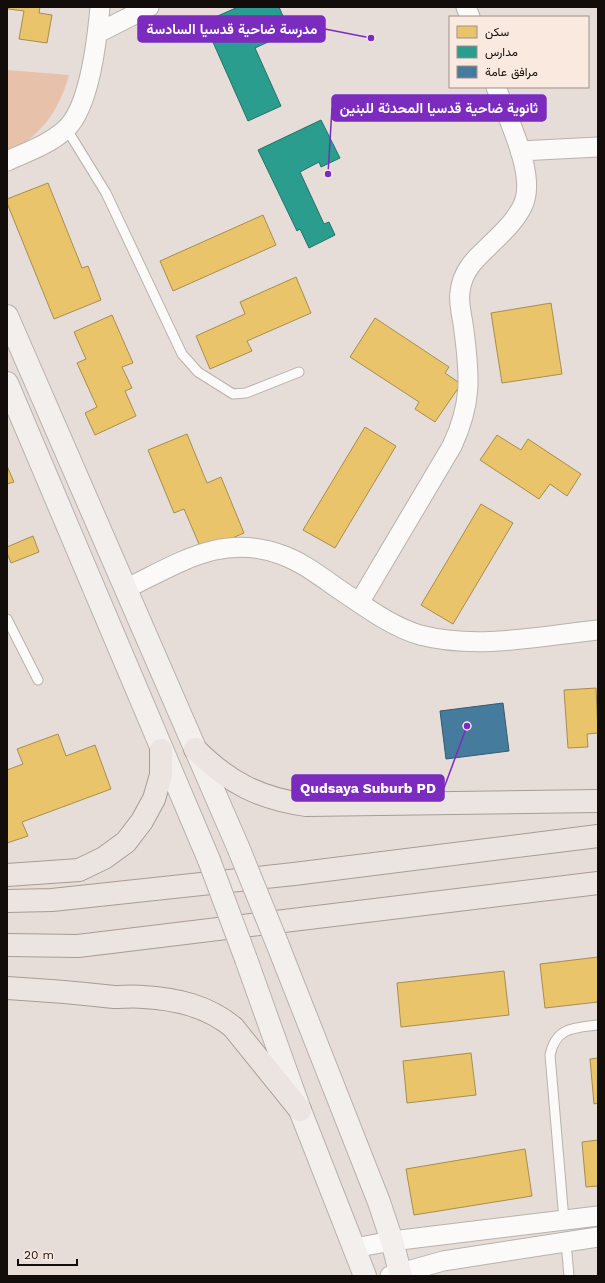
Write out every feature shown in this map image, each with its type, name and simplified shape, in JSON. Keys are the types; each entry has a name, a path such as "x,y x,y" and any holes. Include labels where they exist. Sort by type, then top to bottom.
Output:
{"main road":[{"path":"7,316 238,847 379,1202 392,1241 397,1275"},
{"path":"7,384 161,750 209,860 300,1110 354,1248 362,1276"},
{"path":"195,749 213,767 240,785 257,793 281,801 306,804 598,802"},
{"path":"7,876 79,870 104,858 126,842 142,821 154,799 161,775 161,750"},
{"path":"7,901 52,900 294,874 598,836"},
{"path":"7,945 78,946 598,883"},
{"path":"7,988 117,997 144,997 185,1003 202,1008 220,1016 232,1027 300,1110"}],"street":[{"path":"7,162 54,139 66,128 79,111 85,93 98,32 100,7"},
{"path":"98,32 149,7"},
{"path":"359,603 452,446 460,428 466,408 469,381 469,367 459,294 462,281 467,269 516,218 528,189 527,174 520,151 496,88"},
{"path":"520,151 598,147"},
{"path":"125,589 198,554 226,546 255,547 283,555 308,569 387,622 419,634 453,642 487,642 598,630"},
{"path":"354,1248 392,1241 598,1216"},
{"path":"564,1220 566,1242"},
{"path":"397,1275 442,1261 598,1237"}],"lane":[{"path":"66,128 106,193 182,354 192,367 227,391 239,394 299,372"},
{"path":"7,619 38,680"},
{"path":"564,1220 550,1055 552,1047 563,1033 571,1028 598,1025"},
{"path":"566,1242 569,1276"}],"shaded area":[{"path":"7,70 69,75 60,100 47,121 30,139 7,153"}],"building: سكن":[{"path":"9,7 40,7 39,13 52,15 47,43 19,39 24,11 8,9"},
{"path":"48,183 82,268 88,266 101,300 54,319 7,203 7,199"},
{"path":"263,215 276,245 173,291 160,261"},
{"path":"296,277 311,313 247,341 252,351 210,369 196,336 245,314 240,302"},
{"path":"551,303 562,374 502,383 491,313"},
{"path":"112,315 133,363 122,367 132,388 125,391 136,416 95,435 85,413 97,407 77,363 86,359 74,332"},
{"path":"375,318 449,367 445,373 461,384 435,422 415,409 419,402 350,357"},
{"path":"365,427 396,446 335,548 303,530"},
{"path":"187,434 207,483 221,477 244,533 202,551 184,509 174,513 148,450"},
{"path":"497,435 521,450 528,439 581,474 567,496 550,484 539,499 480,460"},
{"path":"7,466 14,482 7,484"},
{"path":"481,504 513,523 453,624 421,605"},
{"path":"33,536 39,552 11,563 7,553 7,547"},
{"path":"596,688 598,733 587,734 588,747 568,748 564,690"},
{"path":"58,734 66,756 95,745 111,789 22,822 28,836 7,843 7,770 23,764 17,749"},
{"path":"598,957 598,1002 545,1008 540,964"},
{"path":"504,971 509,1015 401,1027 397,983"},
{"path":"471,1053 476,1095 407,1103 403,1061"},
{"path":"598,1058 598,1103 594,1104 590,1059"},
{"path":"598,1140 598,1186 586,1187 582,1142"},
{"path":"525,1149 532,1196 414,1215 406,1169"}],"building: مدارس":[{"path":"238,7 279,7 290,32 255,48 281,106 248,121 204,22"},
{"path":"321,120 340,158 321,167 319,162 300,172 324,224 329,222 335,235 309,248 300,229 297,231 258,150"}],"building: مرافق عامة":[{"path":"503,703 509,751 446,759 440,711"}],"place":[{"name":"مدرسة ضاحية قدسيا السادسة","path":"371,38"},
{"name":"ثانوية ضاحية قدسيا المحدثة للبنين","path":"328,174"},
{"name":"Qudsaya Suburb PD","path":"467,726"}]}
